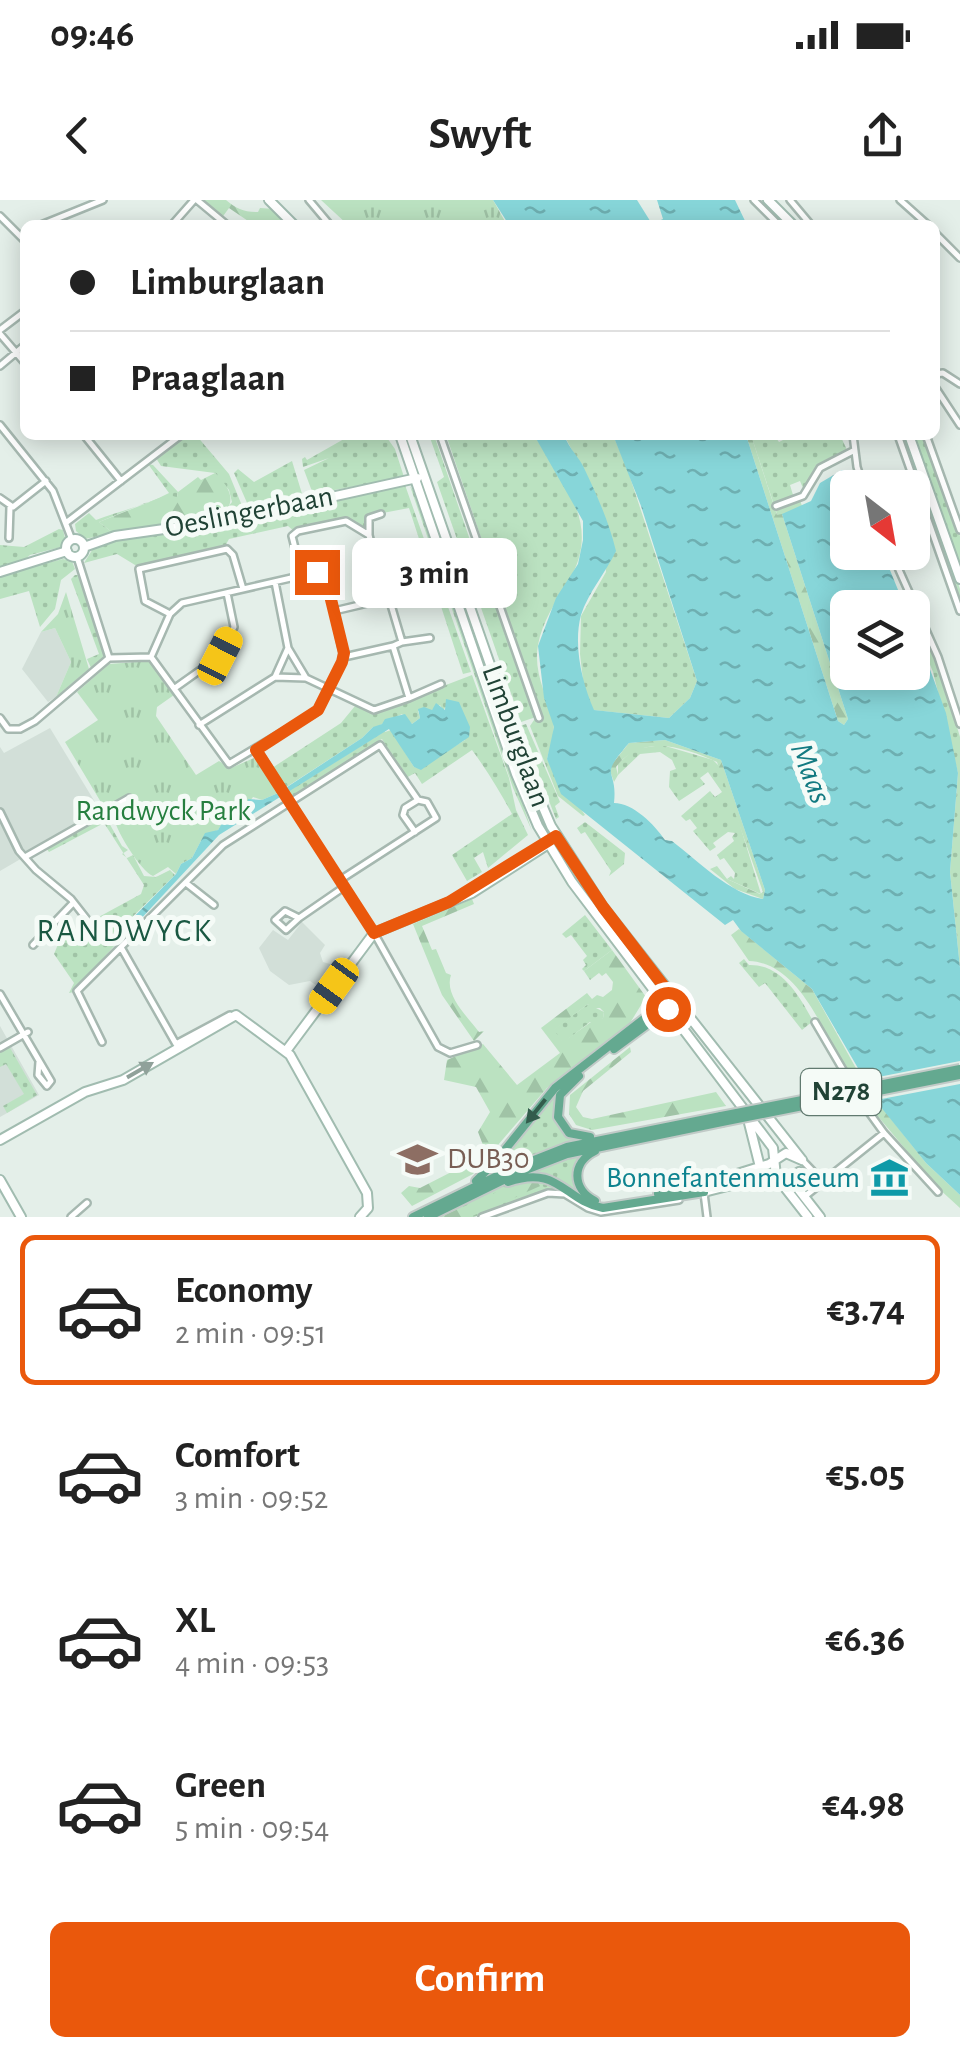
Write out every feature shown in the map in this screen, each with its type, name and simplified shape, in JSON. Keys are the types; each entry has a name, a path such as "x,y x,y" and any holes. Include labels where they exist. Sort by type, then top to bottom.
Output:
{"main road":[{"path":"269,200 289,220"},
{"path":"768,200 787,220"},
{"path":"402,440 420,478"},
{"path":"411,440 420,478"},
{"path":"911,440 960,579"},
{"name":"Oeslingerbaan","path":"84,547 115,536 250,516 420,478"},
{"name":"Limburglaan","path":"420,478 525,765 556,836 668,1003 774,1150 776,1160"},
{"name":"Limburglaan","path":"420,478 520,784 548,843 668,1003 802,1160"},
{"path":"0,572 67,551 72,540 80,541 84,547 77,557 67,551"},
{"path":"288,1053 375,935 472,893 529,858 556,836"},
{"path":"449,902 548,843"},
{"path":"529,858 543,854 558,860"},
{"path":"602,1142 565,1129 557,1114 560,1095 668,1003"},
{"path":"466,1190 489,1169 552,1092 668,1003"},
{"path":"0,1140 89,1090 121,1081 233,1015 288,1053 368,1193 368,1208 360,1217"},
{"name":"N278","path":"414,1217 532,1160 602,1142 960,1072"},
{"path":"750,1117 760,1167"},
{"path":"602,1142 578,1167 580,1189 594,1201 608,1203 776,1176 792,1178 799,1172"},
{"name":"N278","path":"428,1217 497,1183 602,1142"},
{"path":"497,1183 531,1177 548,1179 602,1208 685,1194 787,1153 802,1160 797,1185 820,1217"},
{"path":"776,1160 776,1176 808,1217"},
{"path":"0,1180 21,1217"}],"street":[{"path":"53,220 103,200"},
{"path":"177,220 196,200 221,220"},
{"path":"309,200 326,220"},
{"path":"754,200 773,220"},
{"path":"780,212 791,200 807,220"},
{"path":"900,200 922,220"},
{"path":"0,216 20,233"},
{"path":"940,237 960,258"},
{"path":"20,315 0,332 20,357"},
{"path":"0,366 20,349"},
{"path":"940,394 960,424"},
{"path":"0,426 46,481 68,522 72,540"},
{"path":"88,440 122,481"},
{"path":"68,522 175,440"},
{"path":"442,440 539,718"},
{"path":"853,440 859,470"},
{"path":"900,440 960,611"},
{"path":"928,440 960,530"},
{"path":"776,506 800,497 810,489 820,468 854,451"},
{"path":"10,507 46,481"},
{"path":"0,498 10,507"},
{"path":"8,538 10,507"},
{"path":"380,514 369,518 369,535 402,642"},
{"path":"302,576 292,536 298,532 346,521 369,535"},
{"path":"170,614 145,601 140,569 227,549 233,555 244,589"},
{"path":"375,559 393,555 395,558"},
{"path":"77,557 110,658"},
{"path":"899,570 944,671 960,724"},
{"path":"317,572 324,574 344,657 318,710 229,764 151,657 170,614 180,604 317,572"},
{"path":"274,582 288,648 306,678"},
{"path":"174,688 220,656 234,627 227,593"},
{"path":"334,611 408,596 410,600"},
{"path":"344,657 430,638"},
{"path":"394,646 409,698"},
{"path":"199,725 275,677 288,648"},
{"path":"0,718 6,728 17,730 46,712 110,658 151,657"},
{"path":"275,677 306,678 374,710 440,684"},
{"path":"102,1042 76,994 115,950 122,949 223,845 288,800 380,745 418,800 427,802 436,818 298,918"},
{"path":"256,750 375,935 438,1048 450,1053 477,1045"},
{"path":"24,858 128,798"},
{"path":"414,832 404,815 405,808 418,800"},
{"path":"0,812 24,858 89,922"},
{"path":"186,883 214,906"},
{"path":"32,945 72,904"},
{"path":"122,949 176,1044 233,1015"},
{"path":"0,994 26,1033 39,1062"},
{"path":"816,1022 884,1133 938,1192"},
{"path":"0,1048 26,1033"},
{"path":"804,1197 884,1133"},
{"path":"802,1160 823,1182"},
{"path":"703,1188 707,1217"},
{"path":"482,1217 542,1193 559,1193 590,1210 604,1212 681,1199 685,1194"},
{"path":"72,1217 87,1203"}],"shaded area":[{"path":"55,628 71,662 56,697 48,702 22,669 41,632"},
{"path":"50,728 101,812 0,871 0,747 4,753"},
{"path":"302,922 325,945 320,953 323,962 337,966 320,988 310,981 289,985 270,971 259,948 273,930 288,940"},
{"path":"0,1026 39,1095 0,1117"}],"green space":[{"path":"201,200 226,200 248,211 274,209 284,220 247,220 229,208 221,219"},
{"path":"321,200 493,200 504,220 343,220"},
{"path":"179,440 200,440 229,474 245,513 219,518 232,502 229,490 215,473 161,466 156,458"},
{"path":"342,440 389,440 404,477 313,494 304,470 329,458 303,467 302,459 307,460"},
{"path":"431,440 436,440 481,572 490,564 448,440 537,440 575,506 581,523 578,561 546,620 537,655 554,725 547,759 583,816 558,796 530,726 536,717 521,722 437,482 444,477"},
{"path":"567,440 615,440 627,468 697,681 690,698 669,718 593,710 584,689 581,616 606,572 599,502"},
{"path":"748,440 753,440 777,515 782,514 830,663 830,690 839,690 848,719 844,725 838,721"},
{"path":"753,440 842,440 848,452 817,467 803,488 800,481 790,485 802,506 778,517"},
{"path":"902,440 908,440 918,470 912,470"},
{"path":"915,440 926,440 960,536 960,570 930,484 930,470 925,470"},
{"path":"292,461 303,497 251,512 234,473 238,469 254,482"},
{"path":"148,464 178,492 177,497 148,502 169,493"},
{"path":"215,473 230,496 229,507 219,518 113,533 99,522 167,495 177,497 198,477 201,480"},
{"path":"420,481 546,823 541,826 526,792"},
{"path":"405,485 471,672 463,674 409,508 367,516 367,531 346,519 295,532 288,526 229,539 224,548 140,568 117,554 84,563 94,547 125,537 240,521"},
{"path":"410,486 416,495 532,831 513,788"},
{"path":"930,503 960,589 960,607 930,521"},
{"path":"136,507 99,522 113,533 85,539 76,531 75,524 89,513 96,520"},
{"path":"59,529 65,538 61,547 0,568 0,545 24,547"},
{"path":"63,559 72,561 75,569 61,580 55,609 40,627 29,591 0,599 0,575"},
{"path":"80,575 104,654 92,670 87,659 99,654 71,579"},
{"path":"66,592 89,669 56,697 71,662 55,628 41,632 58,614"},
{"path":"930,649 960,737 960,968 950,872 958,773"},
{"name":"Randwyck Park","path":"149,661 174,695 157,707 156,716 196,775 219,761 231,768 254,758 278,793 262,800 253,797 241,813 225,819 218,830 203,837 192,858 181,864 176,874 168,867 153,876 127,846 113,810 109,806 105,809 65,742 98,720 77,692 109,664"},
{"path":"472,675 509,778 516,810 528,835 488,868 483,852 474,858 482,872 467,881 452,855 512,814 472,750 422,784 415,773 406,778 382,739 290,797 287,792 380,734 373,727 285,788 272,768 341,723 355,706 373,713","holes":["440,705 443,710 447,706 465,740 419,768 414,767 391,730 385,732 380,725 402,714 412,724 420,718 418,711"]},
{"path":"526,724 560,802 555,806 559,817 556,819 520,726"},
{"path":"665,740 721,760 765,890 763,899 735,889 710,869 717,866 727,879 763,892 717,762 677,748 650,747 626,756 616,767 618,775 614,782 609,768 629,743"},
{"path":"662,745 713,760 723,770 761,894 727,879 734,879 735,873 717,855 734,841 735,833 728,832 713,843 716,847 710,851 693,831 697,828 690,819 686,821 681,816 710,791 715,797 722,792 708,772 700,778 705,784 679,801 669,787 670,771 676,769 672,760 660,752 640,754 618,775 618,764 634,749"},
{"path":"104,814 128,850 123,853 104,823 49,852 46,848"},
{"path":"585,822 625,853 624,864 609,876 611,871 585,832 581,834 577,828"},
{"path":"133,855 144,876 156,877 170,870 175,875 111,938 115,945 69,993 74,983 54,954 64,930 78,946 100,933 95,919 141,894 144,885 126,857"},
{"path":"472,899 474,904 422,926 432,950 436,949 446,973 451,975 451,990 458,1005 479,1032 484,1031 474,1041 442,995 413,924"},
{"path":"585,915 612,950 584,971 583,960 587,956 571,935 566,938 562,934"},
{"path":"739,929 812,989 862,1079 851,1081 798,989 768,965 749,961 731,935"},
{"path":"612,950 646,997 630,1023 547,1088 473,1174 412,1206 401,1193 409,1186 420,1188 465,1165 483,1145 478,1132 490,1112 476,1087 444,1080 447,1060 483,1044 517,1085 560,1053 541,1028 587,993 592,999 612,990 613,982 606,973 590,980 584,971","holes":["588,1004 600,1008 603,1018 563,1042 554,1030"]},
{"path":"744,959 749,965 780,975 813,1021 802,1030 765,983 759,987 739,963"},
{"path":"588,1004 604,1012 603,1018 590,1022 563,1043 553,1030"},
{"path":"9,1046 37,1095 7,1113 3,1106 24,1094 6,1064 0,1067 0,1051"},
{"path":"630,1047 631,1052 583,1091 576,1107 583,1117 592,1119 716,1092 726,1106 592,1130 576,1125 569,1114 570,1095"},
{"path":"565,1084 556,1100 556,1116 571,1136 580,1140 487,1177 543,1106"},
{"path":"876,1100 926,1163 960,1195 960,1208 937,1187 866,1102"},
{"path":"585,1153 575,1170 578,1190 573,1197 546,1192 473,1217 440,1217 523,1174"},
{"path":"547,1183 470,1217 440,1217 515,1184"}],"water":[{"path":"493,200 637,200 650,220 506,220"},
{"path":"657,200 735,200 745,220 661,220"},
{"name":"Maas","path":"537,440 566,440 594,488 616,551 588,599 579,627 580,664 594,710 669,718 690,698 697,681 641,506 615,440 748,440 838,721 844,725 848,719 839,690 930,690 930,669 946,713 958,773 950,872 960,968 960,1195 926,1163 880,1106 812,989 741,931 733,920 725,925 561,794 547,759 554,727 544,698 538,646 556,598 578,564 583,521","holes":["665,740 721,760 765,890 763,899 727,884 672,841 665,840 636,810 614,803 611,768 629,743"]},
{"path":"830,477 830,570 890,570 898,590 830,590 830,663 782,514 811,501 820,483"},
{"path":"446,699 459,702 470,727 469,737 421,770 414,767 389,729 219,835 125,936 120,931 176,874 181,864 192,858 205,833 218,830 228,813 247,809 248,799 262,800 278,793 385,719 405,714 412,724 420,718 418,709 432,710 436,703 445,710"}],"pier":[{"path":"960,1061 960,1084 871,1101 858,1081"}],"place":[{"name":"DUB30","path":"417,1159"},
{"name":"Bonnefantenmuseum","path":"890,1178"}],"district":[{"name":"RANDWYCK","path":"125,931"}],"route":[{"path":"317,572 326,579 343,660 318,710 256,750 374,933 449,902 556,836 603,907 672,997 668,1009"}]}
